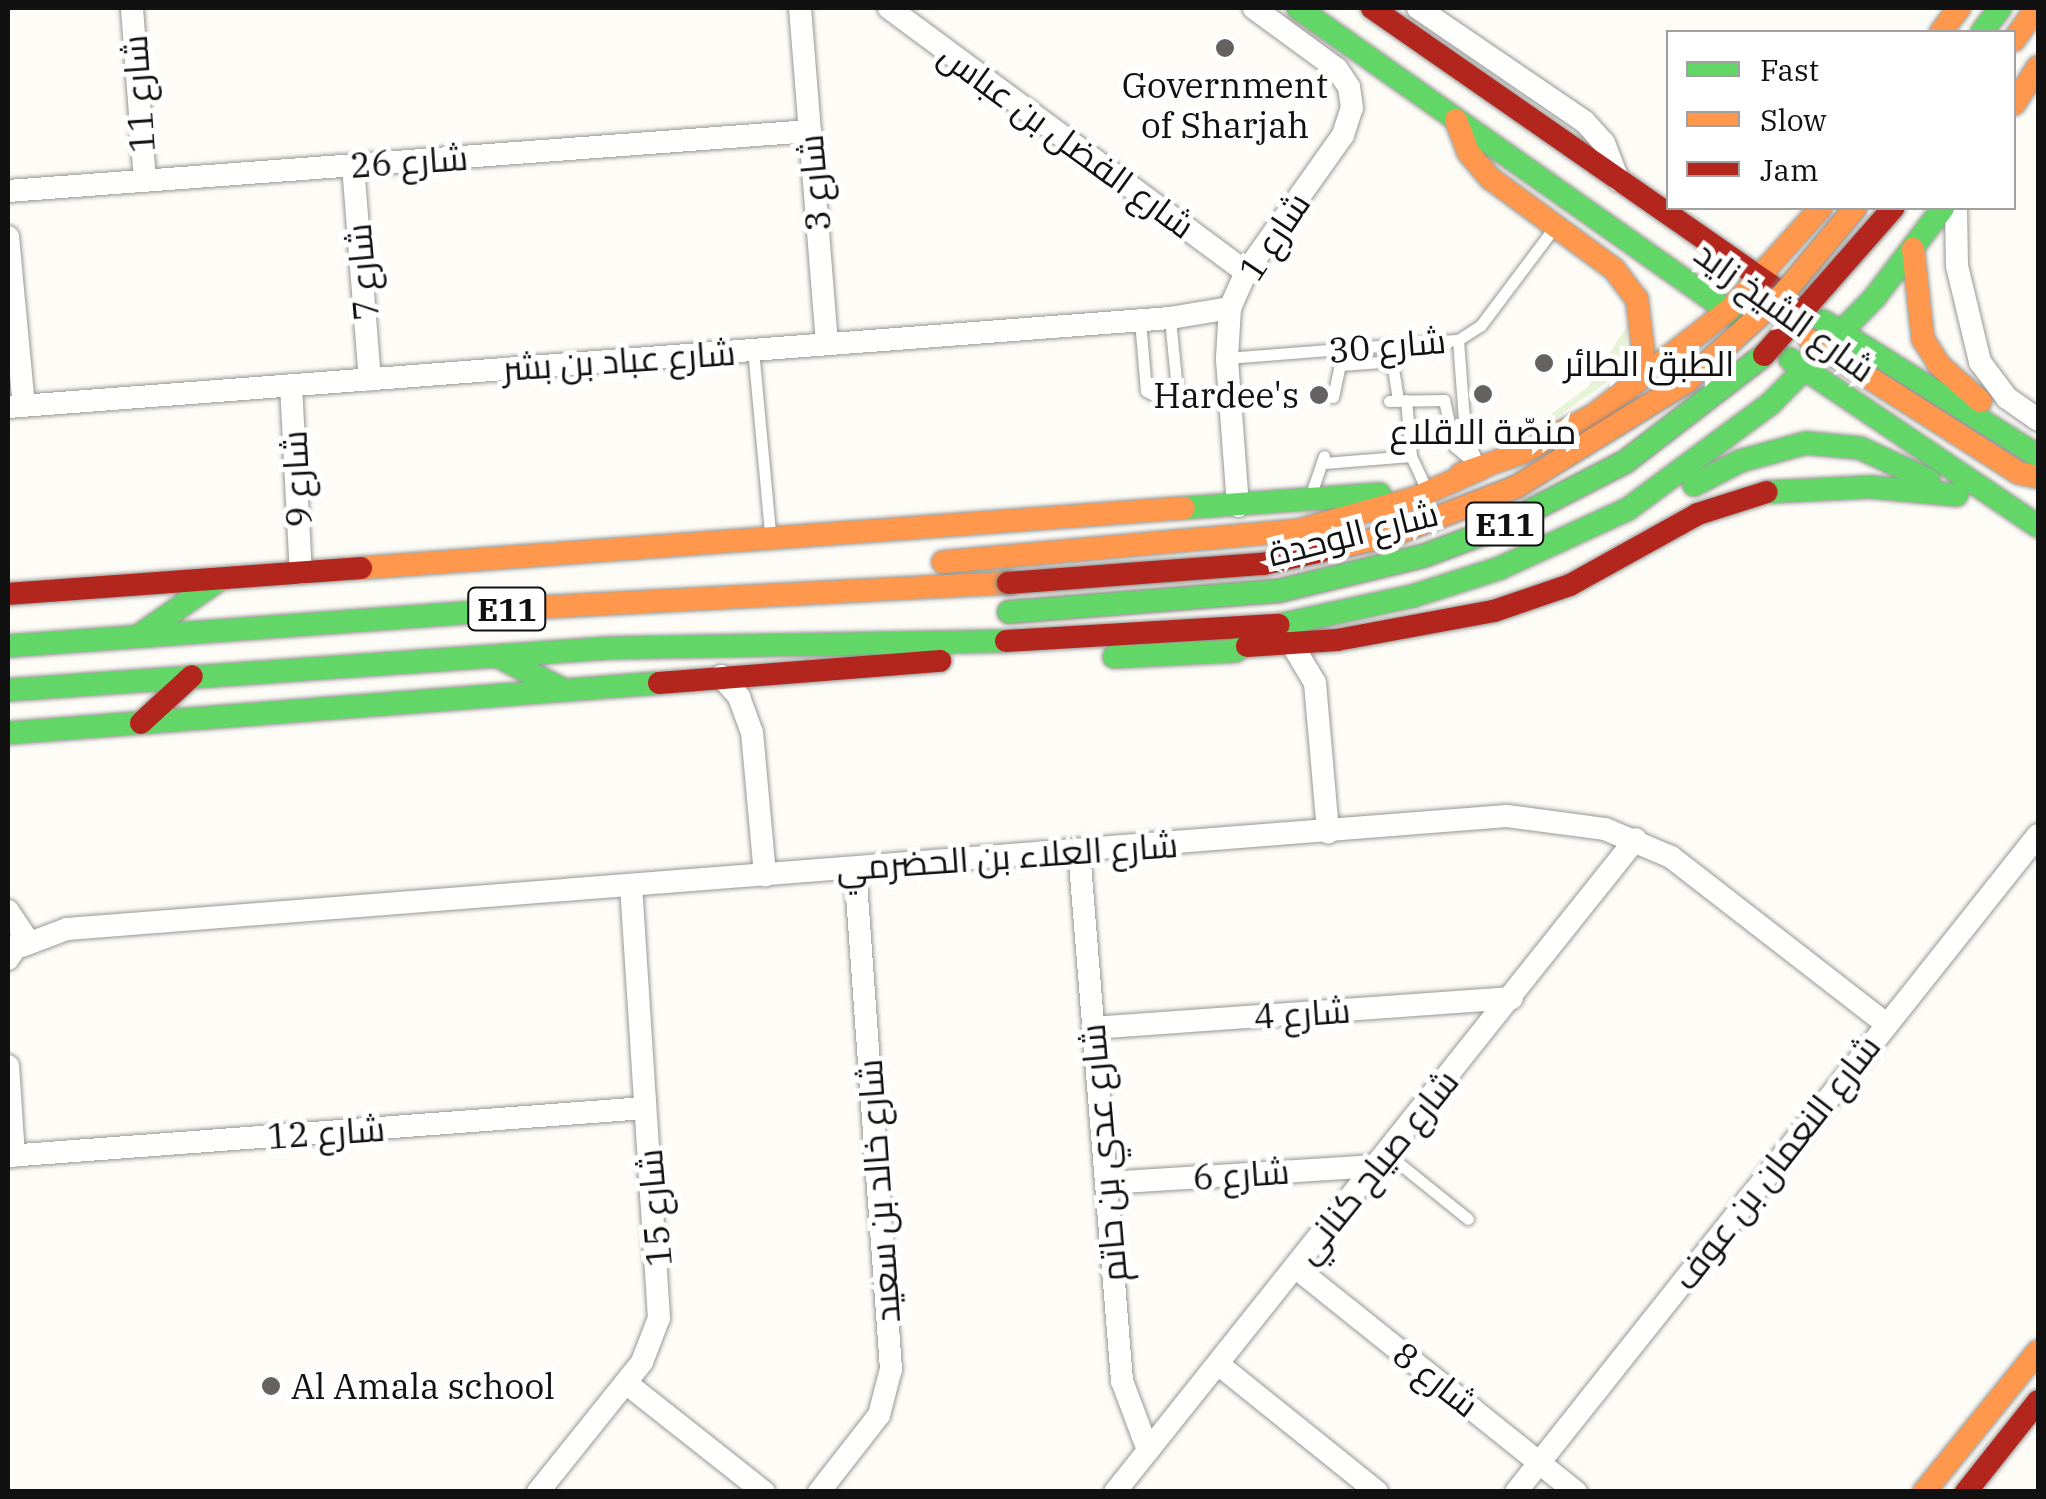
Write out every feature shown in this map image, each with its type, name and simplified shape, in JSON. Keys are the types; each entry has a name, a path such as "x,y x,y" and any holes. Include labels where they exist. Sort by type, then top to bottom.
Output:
{"main road":[{"name":"شارع الشيخ زايد","path":"1298,8 1729,310 1804,370 2038,526"},
{"name":"شارع الشيخ زايد","path":"1372,8 1625,188 1762,279 1834,342 2012,438 2038,456"},
{"path":"1942,30 1959,8"},
{"path":"1984,30 2000,8"},
{"path":"2016,37 2036,8"},
{"path":"1314,52 1329,30"},
{"path":"2016,101 2038,67"},
{"path":"1456,120 1478,166 1614,270 1638,299 1643,349 1631,387"},
{"path":"1625,188 1666,197"},
{"path":"748,592 988,556 1300,530 1415,498 1565,433 1631,387 1762,279 1819,210"},
{"name":"شارع الوحدة","path":"748,592 1008,583 1263,564 1392,535 1501,493 1576,456 1686,382 1784,293 1854,210"},
{"name":"شارع الوحدة","path":"1000,613 1278,591 1387,566 1493,530 1626,462 1730,385 1799,322 1892,210"},
{"path":"610,648 1105,639 1279,625 1457,583 1602,521 1701,460 1834,342 1942,210"},
{"path":"1914,248 1923,339 1939,365 1998,417 2012,438"},
{"path":"1729,310 1770,314 1834,342 2019,473 2038,477"},
{"path":"1602,521 1650,510 1723,468 1806,444 1860,448 1957,495"},
{"path":"8,594 1306,501 1424,484 1482,468"},
{"path":"10,735 721,676 1293,646 1543,596 1698,514 1744,497 1828,486 1957,495 2009,507"},
{"path":"137,636 220,579"},
{"name":"E11","path":"8,646 748,592"},
{"name":"E11","path":"8,690 610,648 899,617"},
{"path":"1247,646 1279,625"},
{"path":"495,656 562,690"},
{"path":"141,723 192,676"},
{"path":"1924,1492 2038,1351"},
{"path":"1966,1492 2038,1401"}],"street":[{"name":"شارع 11","path":"132,8 145,180"},
{"name":"شارع الفضل بن عباس","path":"888,8 1246,272"},
{"name":"شارع 1","path":"1238,506 1226,358 1230,308 1246,272 1350,118 1350,86 1314,52 1254,8"},
{"path":"1418,8 1585,122 1604,143 1625,188"},
{"name":"شارع 3","path":"803,13 826,344"},
{"name":"شارع 26","path":"8,191 810,130"},
{"name":"شارع 7","path":"354,165 370,379"},
{"path":"1956,210 1956,266 1980,362 1996,388 2038,420"},
{"path":"8,237 16,406"},
{"name":"شارع عباد بن بشر","path":"16,406 1170,318 1230,308"},
{"name":"شارع 9","path":"292,385 301,573"},
{"path":"1315,683 1336,640"},
{"path":"1293,646 1315,683 1328,832"},
{"path":"752,732 761,695 780,672"},
{"path":"721,676 740,697 752,732 765,875"},
{"name":"شارع العلاء بن الحضرمي","path":"11,911 67,929 1507,816 1572,822 1636,839 1704,879 1884,1023"},
{"name":"شارع النعمان بن عوف","path":"1516,1492 1884,1023 2038,835"},
{"name":"شارع صياح كناني","path":"1115,1492 1636,839"},
{"name":"شارع عدي بن حاتم","path":"1079,851 1122,1382 1148,1450"},
{"name":"شارع خالد بن سعيد","path":"819,1492 879,1415 891,1368 855,868"},
{"name":"شارع 15","path":"538,1492 626,1382 659,1318 631,886"},
{"path":"11,911 13,959"},
{"name":"شارع العلاء بن الحضرمي","path":"13,959 67,929"},
{"name":"شارع 4","path":"1093,1028 1512,998"},
{"path":"8,1066 11,1156"},
{"name":"شارع 12","path":"11,1156 645,1108"},
{"name":"شارع 6","path":"1106,1183 1381,1160"},
{"name":"شارع 8","path":"1295,1268 1576,1492"},
{"path":"1218,1364 1377,1492"},
{"path":"626,1382 764,1492"}],"lane":[{"name":"شارع 30","path":"1226,358 1458,340 1481,325 1555,227"},
{"path":"1140,320 1146,391 1167,402 1176,390 1170,318"},
{"path":"1458,340 1465,434 1482,468"},
{"path":"753,349 770,540"},
{"path":"1334,397 1340,365 1381,362 1393,368 1411,456 1424,484"},
{"path":"1398,401 1444,400 1454,446 1482,468"},
{"path":"1306,501 1324,460 1411,456"},
{"path":"1381,1160 1468,1219"}],"green space":[{"path":"1627,326 1626,362 1615,377 1551,421 1547,417 1588,387"}],"traffic: fast":[{"path":"1298,8 1744,322"},
{"path":"1984,30 2000,8"},
{"path":"1114,657 1235,651 1279,625 1413,596 1500,568 1628,509 1771,403 1875,297 1941,210"},
{"path":"1823,321 2038,456"},
{"path":"1009,612 1278,591 1423,556 1493,530 1625,462 1764,355"},
{"path":"1790,359 2038,526"},
{"path":"1694,485 1740,461 1806,443 1860,448 1929,480"},
{"path":"1767,492 1870,487 1957,495"},
{"path":"1184,508 1379,494"},
{"path":"141,634 220,579"},
{"path":"8,646 545,607"},
{"path":"8,690 610,648 1006,641"},
{"path":"499,657 562,689"},
{"path":"8,733 659,683"}],"traffic: slow":[{"path":"1942,30 1959,8"},
{"path":"2016,37 2036,8"},
{"path":"2016,101 2038,67"},
{"path":"1456,120 1468,152 1490,178 1614,269 1637,299 1643,349 1631,387"},
{"path":"1461,474 1524,452 1594,415 1729,310 1819,210"},
{"path":"1322,551 1392,535 1516,487 1686,382 1784,293 1853,210"},
{"path":"1913,249 1923,339 1939,365 1980,401"},
{"path":"1810,340 2019,473 2038,477"},
{"path":"943,562 1299,530 1415,498 1482,468"},
{"path":"361,568 1184,508"},
{"path":"545,607 1008,583"},
{"path":"1924,1492 2038,1351"}],"traffic: jam":[{"path":"1372,8 1778,290"},
{"path":"1764,355 1891,210"},
{"path":"1247,646 1337,640 1494,611 1570,585 1698,514 1767,492"},
{"path":"1008,583 1263,564 1322,551"},
{"path":"8,594 361,568"},
{"path":"1006,641 1279,625"},
{"path":"659,683 940,661"},
{"path":"141,723 192,676"},
{"path":"1966,1492 2038,1401"}],"place":[{"name":"Government of Sharjah","path":"1225,48"},
{"name":"الطبق الطائر","path":"1544,363"},
{"name":"منصّة الاقلاع","path":"1483,394"},
{"name":"Hardee's","path":"1319,395"},
{"name":"Al Amala school","path":"271,1386"}]}
